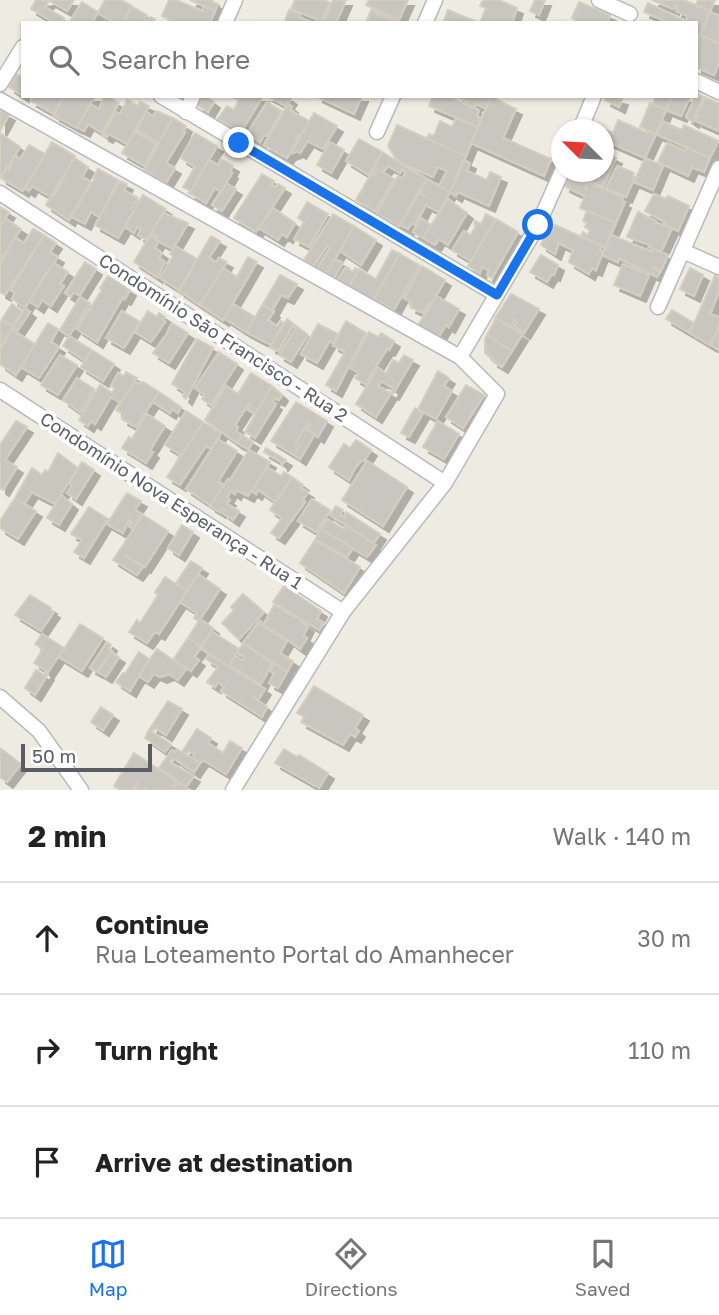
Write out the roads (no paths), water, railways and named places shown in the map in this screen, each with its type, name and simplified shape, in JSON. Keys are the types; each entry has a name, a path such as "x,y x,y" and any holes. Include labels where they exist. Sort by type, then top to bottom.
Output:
{"street":[{"path":"226,21 234,0"},
{"path":"426,21 435,0"},
{"path":"599,0 628,19 636,0"},
{"path":"0,84 21,50"},
{"path":"698,82 719,92"},
{"path":"164,98 497,295"},
{"path":"186,111 192,98"},
{"path":"377,132 392,98"},
{"path":"585,119 593,98"},
{"path":"0,100 460,357 497,394 445,483 343,612 233,790"},
{"path":"658,307 719,168"},
{"path":"460,357 538,225 557,182"},
{"name":"Condomínio São Francisco - Rua 2","path":"0,193 445,483"},
{"path":"683,251 719,267"},
{"name":"Condomínio Nova Esperança - Rua 1","path":"0,390 343,612"},
{"path":"0,697 39,732 81,790"}]}
